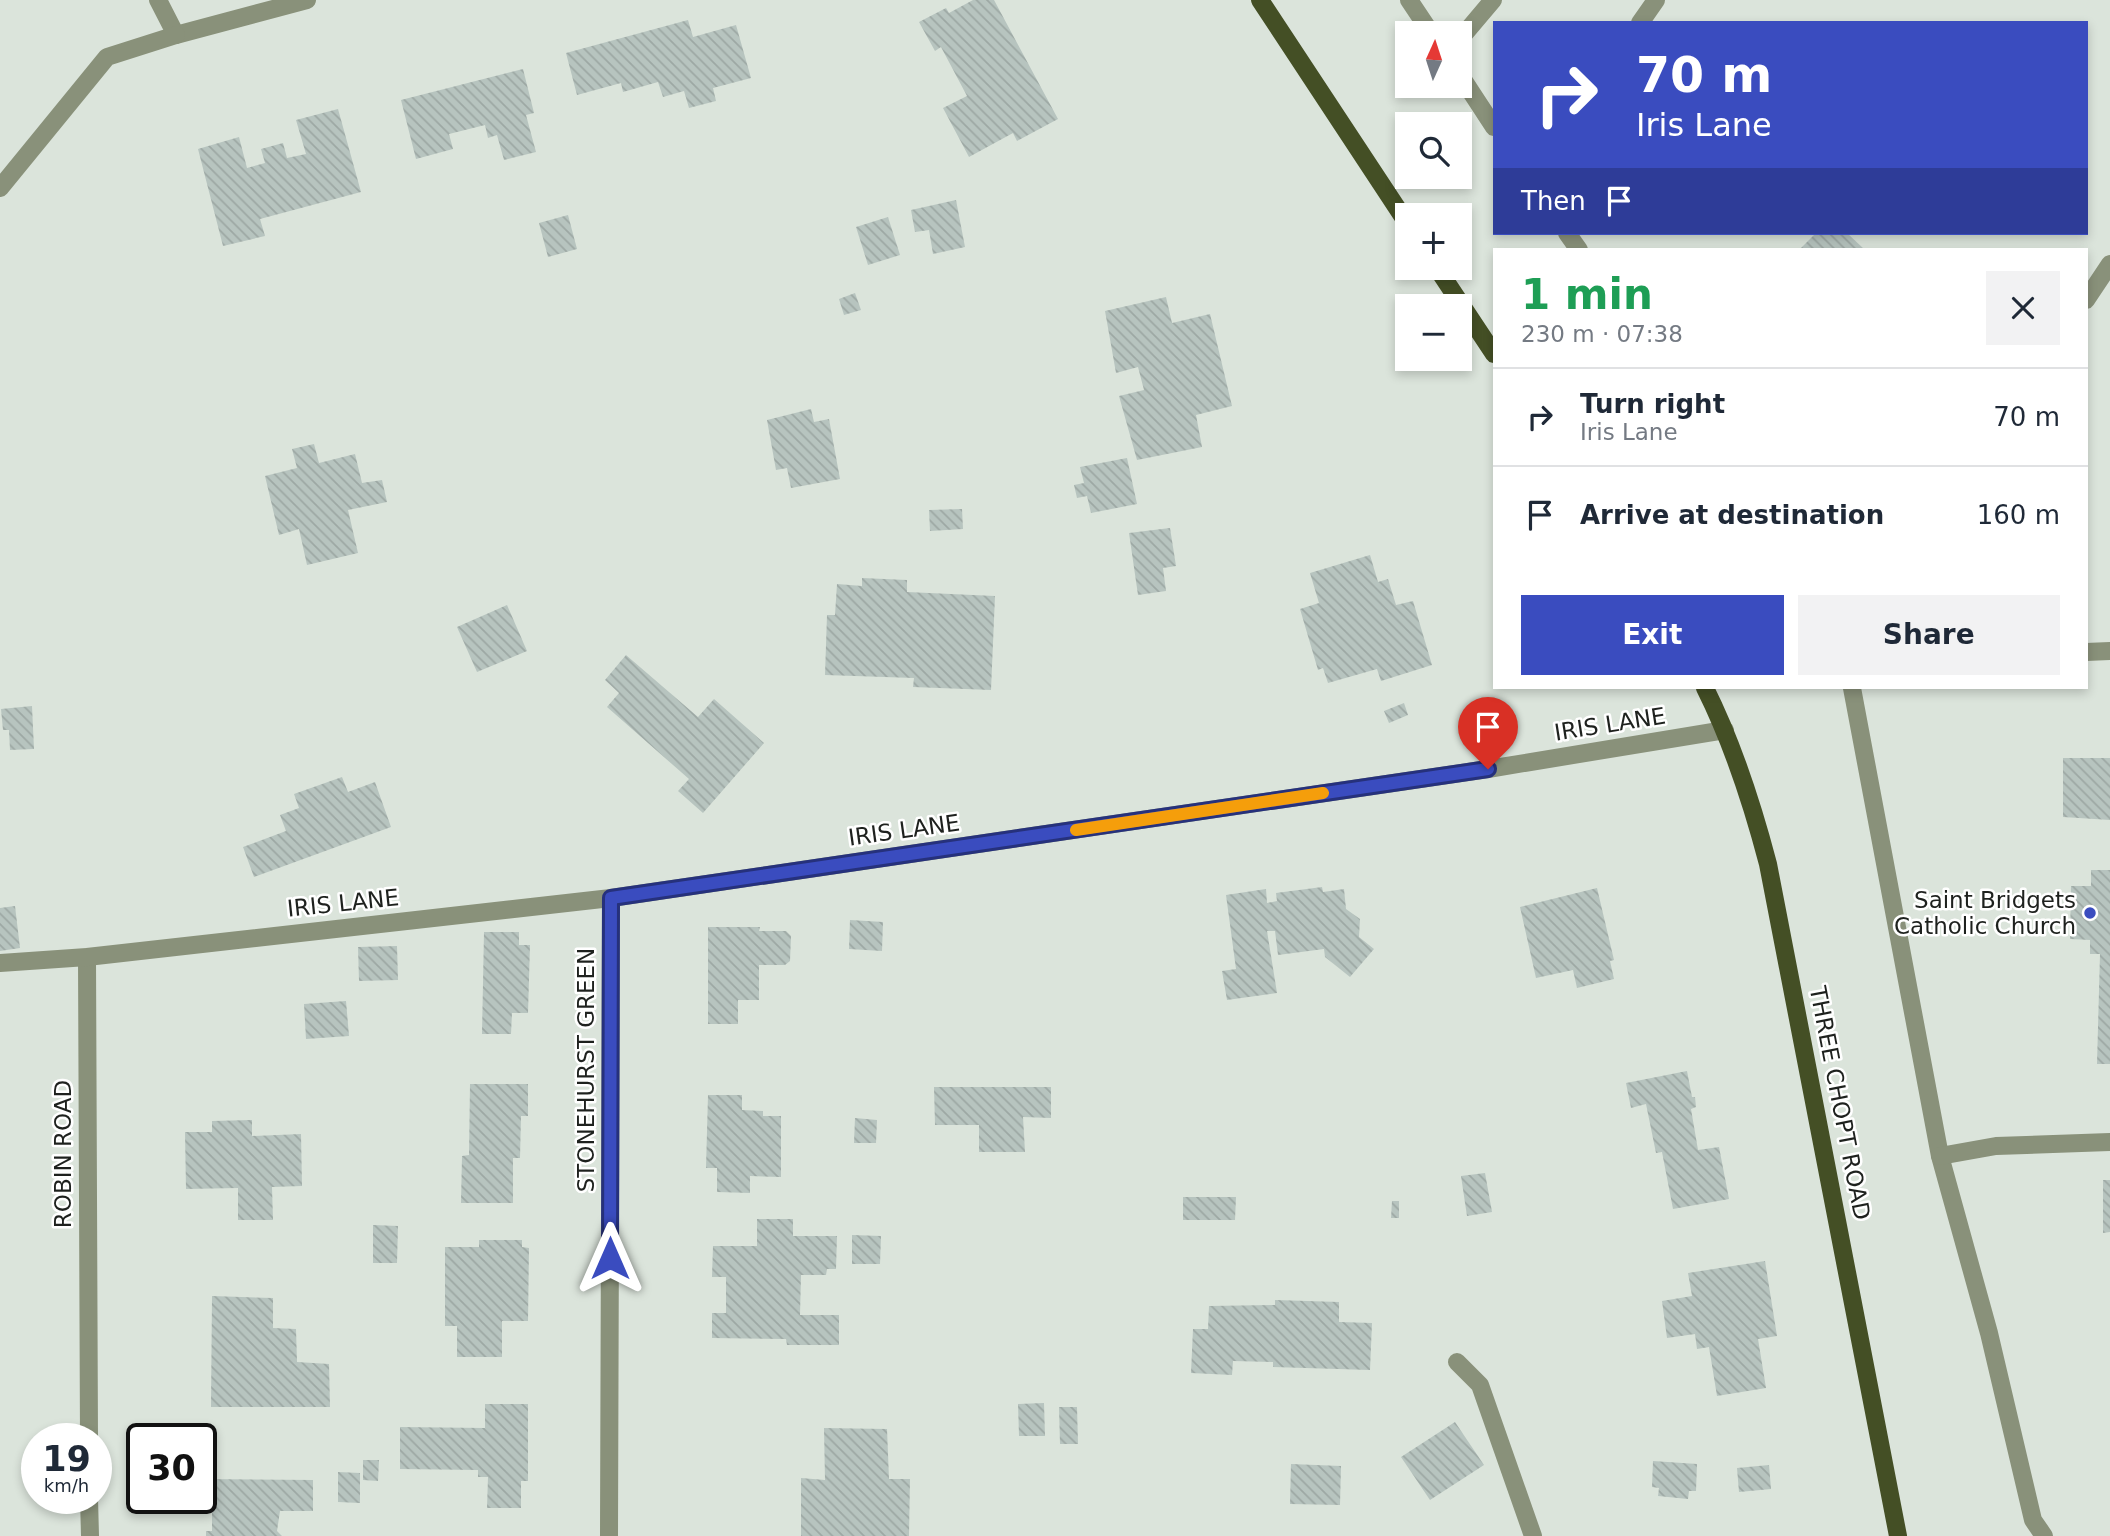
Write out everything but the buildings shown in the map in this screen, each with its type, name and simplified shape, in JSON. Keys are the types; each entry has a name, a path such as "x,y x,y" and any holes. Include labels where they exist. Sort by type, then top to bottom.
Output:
{"main road":[{"path":"1260,0 1395,205"},
{"path":"1445,280 1493,352"},
{"name":"THREE CHOPT ROAD","path":"1706,689 1726,730 1757,819 1771,875 1898,1536"}],"street":[{"path":"158,0 176,35"},
{"path":"0,188 107,57 176,35 307,0"},
{"path":"1409,0 1423,21"},
{"path":"1472,25 1493,0"},
{"path":"1641,21 1656,0"},
{"path":"1472,93 1493,125"},
{"path":"2088,297 2110,264"},
{"path":"2088,652 2110,651"},
{"path":"1852,689 1940,1156 1989,1333 2033,1520 2044,1536"},
{"name":"IRIS LANE","path":"87,957 611,898 1474,771 1726,730"},
{"name":"STONEHURST GREEN","path":"609,1536 611,898"},
{"path":"0,962 87,957"},
{"name":"ROBIN ROAD","path":"87,957 89,1423"},
{"path":"1940,1156 1996,1146 2110,1142"},
{"path":"1457,1362 1479,1385 1534,1536"},
{"path":"89,1514 90,1536"}],"slow traffic":[{"path":"1076,830 1323,793"}],"place":[{"name":"Saint Bridgets Catholic Church","path":"2090,913"}],"route":[{"path":"610,1258 611,898 1488,769"}]}
